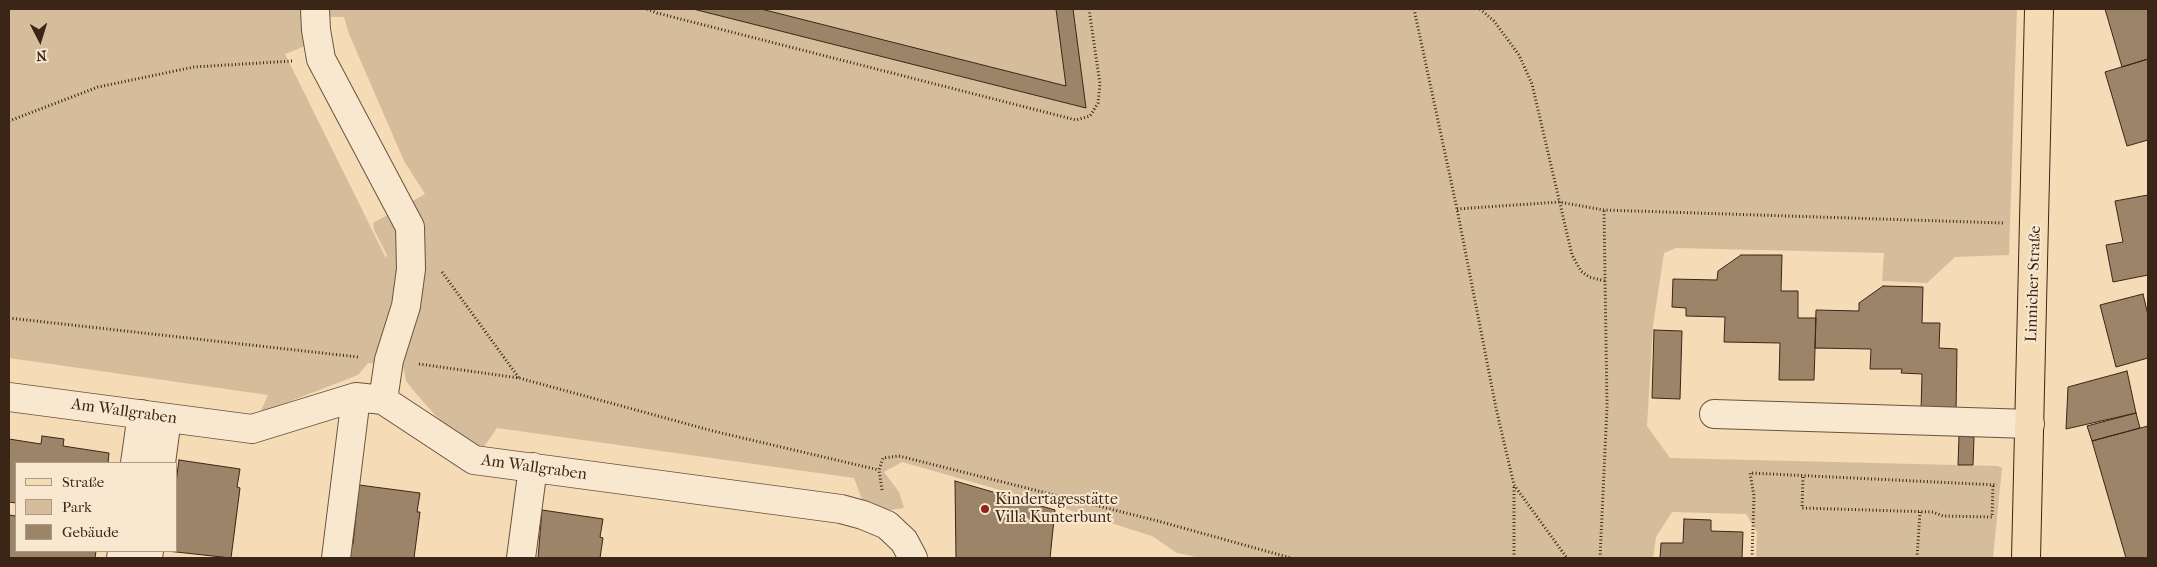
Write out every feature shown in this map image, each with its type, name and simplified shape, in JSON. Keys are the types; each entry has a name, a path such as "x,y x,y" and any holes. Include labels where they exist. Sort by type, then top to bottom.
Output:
{"main road":[{"name":"Linnicher Straße","path":"2026,558 2039,9"}],"street":[{"path":"314,9 321,59 410,227 411,269 406,306 390,360 383,400"},
{"name":"Am Wallgraben","path":"9,397 252,429 356,397 383,400 474,460 841,509 863,515 887,525 904,542 913,558"},
{"path":"336,558 356,397"},
{"path":"1714,414 2030,424"},
{"path":"135,462 154,416"},
{"path":"154,416 161,462"},
{"path":"521,558 533,467"}],"path":[{"path":"647,9 1076,120 1090,116 1098,103 1100,84 1089,9"},
{"path":"1414,9 1457,209 1496,408 1514,485 1514,558"},
{"path":"1480,9 1494,21 1519,55 1532,84 1572,254 1581,271 1589,277 1606,281"},
{"path":"9,121 98,88 194,67 321,59"},
{"path":"1457,209 1559,202 1604,210 2035,224"},
{"path":"1600,558 1607,407 1604,210"},
{"path":"438,266 519,378"},
{"path":"9,318 390,360 519,378 713,431 879,470 884,458 899,456 1158,521 1291,558"},
{"path":"1752,558 1754,496 1750,473 1803,477 2028,486"},
{"path":"1803,477 1802,508 1933,512 1943,516 1992,517 1994,485"},
{"path":"1514,485 1567,558"},
{"path":"1917,558 1920,512"}],"green space":[{"path":"9,9 302,9 308,45 285,54 386,258 387,255 374,230 373,223 425,194 404,161 349,34 344,17 329,17 326,9 693,9 1086,108 1073,9 2017,9 2009,255 1955,257 1927,283 1882,281 1884,253 1676,248 1664,253 1653,326 1647,426 1670,458 1998,466 2002,468 1993,558 1756,558 1757,532 1746,514 1672,512 1656,537 1653,558 1201,558 1177,553 1152,536 1060,507 902,462 884,472 899,492 904,508 883,511 863,502 854,478 497,428 483,448 469,448 441,422 413,390 406,381 403,366 368,363 358,375 260,413 268,395 9,358"},
{"path":"761,9 1056,9 1066,86"}],"building":[{"path":"693,9 761,9 1066,86 1056,9 1073,9 1086,108"},
{"path":"2105,9 2148,9 2148,59 2122,67"},
{"path":"2148,59 2148,140 2127,146 2105,72"},
{"path":"2148,195 2148,275 2113,282 2106,245 2123,242 2115,201"},
{"path":"1741,255 1782,255 1781,291 1798,291 1798,318 1816,318 1814,380 1779,380 1780,343 1724,342 1725,317 1686,316 1686,308 1672,307 1673,279 1717,280 1718,271"},
{"path":"1883,286 1923,287 1922,323 1940,323 1939,348 1957,349 1956,412 1921,411 1922,374 1901,373 1902,369 1870,369 1871,349 1815,348 1816,310 1859,311 1859,303"},
{"path":"2143,294 2148,315 2148,358 2116,367 2100,305"},
{"path":"1654,330 1682,331 1680,399 1652,398"},
{"path":"2127,371 2136,413 2066,429 2068,387"},
{"path":"2136,413 2140,428 2092,441 2087,426"},
{"path":"2148,426 2148,558 2126,558 2092,441"},
{"path":"42,436 64,439 63,446 109,453 108,462 15,462 15,503 9,502 9,439 41,444"},
{"path":"1959,436 1974,437 1973,465 1958,465"},
{"path":"179,460 240,469 237,487 240,488 231,558 176,552 178,552"},
{"path":"955,481 1055,510 1050,558 956,558"},
{"path":"359,485 420,493 417,512 420,512 414,558 350,558"},
{"path":"542,510 603,519 600,537 603,538 600,558 538,558"},
{"path":"9,515 15,516 15,552 96,552 95,558 9,558"},
{"path":"1684,519 1711,520 1711,531 1743,532 1742,558 1660,558 1661,543 1683,543"}],"place":[{"name":"Kindertagesstätte Villa Kunterbunt","path":"985,509"}]}
